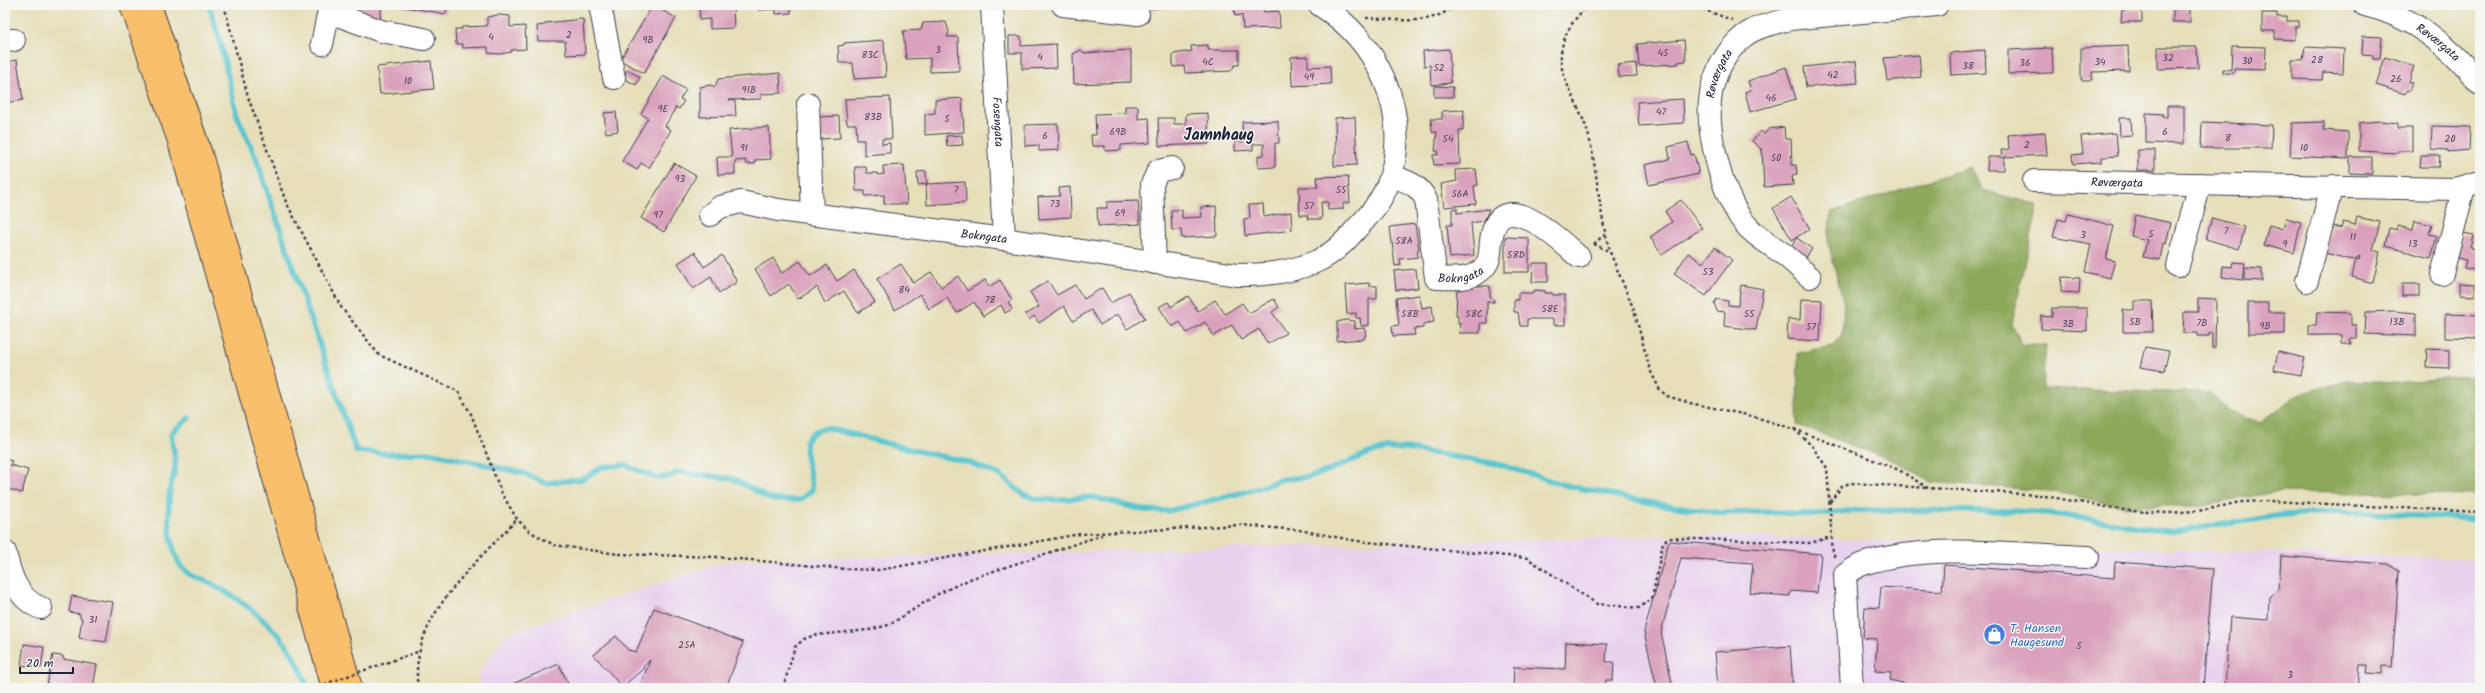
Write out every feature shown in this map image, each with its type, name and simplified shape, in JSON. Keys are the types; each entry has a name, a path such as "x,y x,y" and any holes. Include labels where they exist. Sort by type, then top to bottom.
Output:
{"main road":[{"path":"131,5 178,138 333,688"},
{"path":"150,5 201,154 351,688"}],"street":[{"path":"600,5 614,78"},
{"name":"Fosengata","path":"992,5 1004,239"},
{"path":"1063,5 1138,14"},
{"name":"Bokngata","path":"710,215 720,208 741,202 812,215 1004,239 1237,275 1274,274 1316,262 1346,240 1365,220 1382,195 1391,176 1395,151 1395,123 1389,88 1367,46 1334,14 1320,5"},
{"name":"Røværgata","path":"1810,277 1755,234 1742,220 1722,178 1712,140 1710,102 1715,76 1727,54 1745,36 1757,29 1790,19 1876,9 1937,5"},
{"name":"Røværgata","path":"2365,5 2382,9 2407,20 2429,34 2462,63 2480,84"},
{"path":"322,44 330,9 381,30 424,39"},
{"path":"808,104 812,215"},
{"path":"1155,263 1152,184 1158,171 1172,168"},
{"name":"Bokngata","path":"1391,176 1416,186 1424,196 1436,278 1466,278 1482,270 1490,254 1492,235 1495,226 1506,215 1514,214 1528,218 1586,250"},
{"name":"Røværgata","path":"2034,181 2332,186 2472,184 2442,274"},
{"path":"2178,266 2200,184"},
{"path":"2306,281 2332,186"},
{"path":"5,552 8,566 20,593 32,605 41,608"},
{"path":"1852,688 1845,575 1862,564 1912,554 1952,552 2088,558"}],"path":[{"path":"224,5 248,97 284,195 341,307 379,355 392,363 448,385 461,396 472,414 502,494 517,519 529,531 554,545 618,554 718,557 846,569 879,570 1080,534 1105,534 1241,525 1299,530 1357,542 1527,558 1597,604 1639,608 1652,599 1663,542 1668,538 1809,543 1832,537"},
{"path":"1344,24 1362,18 1419,20 1433,18 1447,12 1455,5"},
{"path":"1590,5 1574,20 1567,32 1562,48 1561,62 1589,136 1605,233 1610,252 1634,310 1650,370 1660,390 1667,396 1690,404 1752,416 1794,429 1899,470 1928,488"},
{"path":"1691,5 1757,29"},
{"path":"1586,250 1610,252"},
{"path":"1794,429 1812,446 1827,468 1833,554 1845,575"},
{"path":"1829,502 1842,486 1850,483 2039,495 2130,511 2168,513 2205,510 2240,502 2271,501 2480,512"},
{"path":"418,688 420,651 428,627 443,601 517,519"},
{"path":"783,688 795,646 804,639 815,634 869,630 889,625 938,594 970,579 1105,534"},
{"path":"313,688 420,651"}],"shaded area":[{"path":"1714,535 2480,559 2480,688 481,688 478,674 506,634 728,561"}],"green space":[{"path":"1970,167 1982,190 2038,205 2012,324 2022,344 2046,346 2042,389 2211,393 2230,412 2260,423 2298,394 2347,381 2397,383 2480,374 2480,495 2276,492 2195,506 2126,506 2049,491 1930,482 1899,463 1797,425 1798,353 1832,346 1842,334 1844,305 1828,241 1831,212"}],"building":[{"path":"358,5 382,5 380,18 357,15"},
{"path":"393,5 447,5 446,14"},
{"path":"653,5 676,18 644,73 620,60"},
{"path":"699,5 733,5 734,28 710,29 710,19 700,20"},
{"path":"757,5 791,5 791,13 776,14 776,9 758,10"},
{"path":"1147,5 1182,5 1182,6 1147,9"},
{"path":"1234,5 1263,5 1264,12 1279,11 1280,28 1243,29 1242,15 1235,16"},
{"path":"2173,9 2190,9 2190,22 2173,22"},
{"path":"2122,10 2142,10 2142,22 2121,22"},
{"path":"2262,13 2277,13 2277,17 2287,17 2287,21 2299,21 2299,27 2295,27 2295,40 2275,39 2275,31 2262,31"},
{"path":"498,15 510,16 510,27 525,26 526,49 511,50 511,52 500,54 488,53 488,47 463,48 462,44 456,44 455,29 462,29 462,27 487,26 487,17"},
{"path":"583,19 585,54 566,55 565,41 538,41 537,26 545,25 545,23"},
{"path":"946,22 949,32 947,37 958,37 959,71 930,72 930,58 906,59 903,31 921,30 923,23"},
{"path":"1009,36 1021,36 1021,46 1056,44 1057,68 1022,69 1022,53 1009,53"},
{"path":"2363,36 2382,37 2380,59 2373,59 2373,55 2362,54"},
{"path":"884,40 886,77 854,79 853,63 839,63 838,46 844,45 844,43"},
{"path":"1684,40 1686,61 1678,62 1678,64 1639,66 1637,44"},
{"path":"1208,45 1208,50 1239,50 1239,65 1235,65 1231,71 1185,73 1184,66 1173,67 1173,54 1192,51 1191,46"},
{"path":"2128,46 2129,71 2092,72 2092,80 2081,80 2081,48"},
{"path":"2232,46 2266,47 2265,70 2234,69 2234,73 2223,73 2223,69 2231,70"},
{"path":"2158,47 2197,47 2198,68 2158,69"},
{"path":"2305,47 2344,49 2343,73 2323,72 2322,80 2292,79 2292,60 2303,60"},
{"path":"2052,48 2053,73 2008,74 2008,50"},
{"path":"1449,49 1451,83 1431,85 1430,65 1424,66 1423,51"},
{"path":"1081,50 1084,53 1131,50 1131,82 1074,84 1073,54"},
{"path":"1985,50 1986,73 1951,75 1950,53"},
{"path":"1919,55 1921,77 1887,81 1884,58"},
{"path":"1308,56 1308,67 1330,66 1331,84 1292,86 1291,57"},
{"path":"2385,57 2414,66 2409,82 2413,83 2410,91 2407,90 2405,94 2376,85"},
{"path":"17,60 23,100 5,103 5,62"},
{"path":"431,61 434,89 380,94 377,67"},
{"path":"1856,61 1858,83 1806,87 1804,67"},
{"path":"1636,63 1637,76 1619,77 1618,65"},
{"path":"1786,67 1796,99 1750,112 1745,92 1751,90 1748,81"},
{"path":"627,70 640,77 636,85 623,78"},
{"path":"780,73 781,93 761,94 761,99 729,100 735,101 736,116 700,117 700,87 711,85 715,87 718,79"},
{"path":"663,76 686,90 680,99 684,101 679,109 676,107 665,126 671,130 649,168 641,163 637,170 622,161 648,118 641,114"},
{"path":"1434,86 1453,87 1453,97 1434,97"},
{"path":"890,97 892,139 882,139 882,144 890,143 890,153 864,155 864,140 857,140 856,124 847,124 845,99"},
{"path":"962,98 964,132 925,135 925,114 935,113 935,100"},
{"path":"1683,99 1684,123 1639,126 1637,102"},
{"path":"1125,106 1138,106 1138,119 1149,118 1150,143 1121,145 1121,150 1105,151 1105,146 1092,146 1091,135 1096,135 1095,114 1125,113"},
{"path":"2167,106 2184,106 2184,144 2146,143 2146,113 2163,114 2163,117 2167,117"},
{"path":"1464,110 1463,130 1459,130 1460,164 1434,165 1433,155 1438,155 1438,151 1435,151 1437,132 1432,132 1431,119 1442,119 1442,111"},
{"path":"616,112 618,131 606,133 604,113"},
{"path":"1208,113 1209,144 1159,146 1158,118 1174,118 1174,124 1186,124 1186,114"},
{"path":"839,116 840,138 819,139 818,117"},
{"path":"1355,117 1357,165 1334,166 1334,155 1336,154 1335,118"},
{"path":"2119,118 2131,118 2132,135 2120,136"},
{"path":"1278,121 1279,143 1275,143 1275,167 1258,168 1258,156 1264,155 1264,144 1253,144 1253,150 1235,151 1235,142 1243,142 1242,122"},
{"path":"2380,121 2398,123 2398,128 2412,128 2412,151 2398,151 2398,153 2359,151 2359,123"},
{"path":"2202,122 2272,125 2271,148 2201,148"},
{"path":"2324,122 2324,130 2348,132 2348,159 2290,156 2292,123"},
{"path":"1058,124 1059,150 1039,151 1039,145 1025,146 1025,125"},
{"path":"2432,126 2470,127 2469,150 2448,152 2448,150 2431,149"},
{"path":"769,127 771,159 755,160 755,164 746,164 746,160 735,161 735,174 718,175 717,157 732,157 729,130"},
{"path":"1784,127 1785,139 1791,139 1792,165 1796,165 1797,174 1792,175 1793,185 1764,187 1762,150 1752,141 1761,131 1764,134 1769,129"},
{"path":"2045,132 2047,155 2004,157 2004,170 1987,170 1988,157 2002,157 2001,150 2009,149 2008,135"},
{"path":"2116,133 2118,156 2102,157 2102,162 2073,164 2072,155 2083,154 2081,136"},
{"path":"962,135 963,145 947,146 946,136"},
{"path":"1688,142 1691,155 1694,154 1699,174 1649,185 1645,165 1670,159 1668,147"},
{"path":"2138,150 2155,150 2155,170 2138,170"},
{"path":"2421,155 2440,155 2439,167 2420,167"},
{"path":"2350,157 2372,157 2372,174 2350,173"},
{"path":"674,163 696,176 664,232 641,218"},
{"path":"904,165 907,204 884,204 884,195 865,196 865,191 856,191 855,167 866,167 867,173 877,173 878,175 884,174 883,166"},
{"path":"1476,169 1478,185 1474,186 1476,204 1444,207 1441,184 1457,181 1455,170"},
{"path":"926,171 927,184 918,185 917,172"},
{"path":"1348,176 1350,203 1343,203 1343,209 1328,210 1328,202 1321,202 1322,219 1308,219 1307,215 1300,215 1299,187 1318,187 1317,177"},
{"path":"965,182 966,202 927,205 926,184"},
{"path":"1070,187 1071,217 1039,219 1038,197 1060,196 1059,188"},
{"path":"1791,197 1810,229 1792,240 1773,208"},
{"path":"1681,200 1702,228 1662,255 1650,237 1672,222 1665,211"},
{"path":"1138,201 1140,224 1098,226 1097,208 1107,208 1107,202"},
{"path":"1263,204 1264,217 1291,212 1292,230 1245,236 1244,219 1250,218 1249,205"},
{"path":"1216,206 1217,236 1182,238 1181,230 1172,230 1171,210 1182,210 1182,218 1202,217 1201,207"},
{"path":"1457,208 1457,213 1489,209 1484,221 1471,223 1474,255 1450,258 1447,225 1452,225 1452,209"},
{"path":"2068,214 2114,226 2106,259 2115,261 2110,278 2085,272 2091,244 2053,237 2058,219 2066,221"},
{"path":"2135,215 2171,223 2166,244 2163,243 2160,260 2143,257 2147,240 2131,236"},
{"path":"2357,217 2380,222 2373,250 2380,252 2373,283 2352,277 2356,259 2359,260 2360,256 2353,260 2325,253 2332,226 2341,228 2343,222 2355,225"},
{"path":"2212,218 2245,227 2239,249 2206,239"},
{"path":"2286,218 2301,222 2294,253 2264,245 2269,225 2283,229"},
{"path":"2415,221 2432,225 2429,234 2437,236 2431,258 2385,246 2389,228 2397,230 2398,226 2413,230"},
{"path":"1415,224 1419,250 1417,250 1418,257 1400,259 1401,265 1395,266 1390,227"},
{"path":"2463,233 2474,235 2471,248 2480,250 2480,271 2464,268 2466,260 2458,258"},
{"path":"1505,237 1529,238 1529,272 1505,272"},
{"path":"1797,238 1812,249 1804,259 1790,249"},
{"path":"1715,247 1732,260 1706,296 1674,274 1688,253 1703,263"},
{"path":"695,252 704,267 722,255 737,282 719,293 711,277 693,289 678,263"},
{"path":"773,258 782,273 800,261 810,276 827,265 837,281 854,270 875,302 858,313 844,291 825,303 817,287 798,299 789,284 771,296 755,269"},
{"path":"2233,262 2245,263 2242,280 2222,277 2223,266 2232,267"},
{"path":"1533,263 1548,263 1548,282 1532,282"},
{"path":"901,264 913,283 931,272 941,287 958,276 967,291 985,280 989,287 1000,280 1012,300 1008,302 1012,309 1005,313 1001,305 983,316 974,302 957,313 947,298 929,309 920,294 895,310 877,279"},
{"path":"2244,268 2262,269 2262,281 2244,280"},
{"path":"1416,269 1418,288 1396,290 1394,271"},
{"path":"2062,277 2080,278 2079,293 2061,292"},
{"path":"1048,281 1057,295 1075,285 1084,299 1102,288 1111,303 1129,292 1145,318 1127,329 1118,314 1100,325 1091,310 1073,321 1064,306 1039,323 1034,316 1029,320 1025,314 1039,307 1030,292"},
{"path":"1369,283 1369,286 1377,286 1377,299 1369,299 1369,325 1361,326 1360,318 1356,318 1356,313 1347,314 1345,285"},
{"path":"2459,283 2475,284 2475,296 2459,295"},
{"path":"2402,284 2420,284 2420,296 2402,296"},
{"path":"1741,285 1763,289 1756,330 1724,326 1725,312 1717,311 1714,303 1717,299 1728,301 1728,305 1738,306"},
{"path":"1469,286 1490,286 1490,297 1494,300 1494,302 1487,302 1487,323 1480,323 1480,333 1459,333 1460,323 1458,324 1458,316 1456,316 1457,288"},
{"path":"1534,290 1545,291 1545,293 1552,293 1553,295 1565,295 1565,325 1553,325 1553,319 1527,319 1527,326 1520,326 1518,312 1514,312 1514,300 1518,300 1518,293 1534,293"},
{"path":"1419,295 1422,308 1432,306 1434,322 1423,324 1423,328 1414,329 1415,335 1393,336 1392,326 1399,325 1396,298"},
{"path":"1188,296 1198,311 1215,300 1225,314 1242,303 1249,313 1274,299 1279,307 1272,312 1286,333 1268,344 1259,329 1241,340 1232,325 1214,336 1205,322 1187,333 1180,322 1172,327 1159,307 1168,302 1171,307"},
{"path":"2198,298 2216,299 2215,348 2212,348 2212,333 2209,333 2209,336 2198,336 2198,333 2183,333 2184,312 2198,312"},
{"path":"1801,299 1822,300 1820,341 1787,339 1788,319 1800,320"},
{"path":"2134,301 2152,301 2153,332 2123,332 2123,310 2134,310"},
{"path":"2248,303 2268,303 2268,312 2285,312 2285,334 2248,334"},
{"path":"2052,308 2087,308 2087,331 2041,329 2041,316 2052,317"},
{"path":"2393,311 2416,313 2416,336 2365,334 2366,312"},
{"path":"2317,312 2351,313 2351,325 2356,325 2356,338 2350,338 2351,344 2342,344 2342,335 2309,335 2309,325 2316,325"},
{"path":"2445,314 2480,315 2480,338 2445,337"},
{"path":"1346,320 1355,321 1355,329 1364,328 1366,333 1364,339 1337,341 1337,322"},
{"path":"2145,347 2169,351 2164,371 2140,367"},
{"path":"2427,349 2449,350 2449,368 2426,367"},
{"path":"2278,352 2305,358 2301,375 2274,370"},
{"path":"5,459 12,461 10,465 28,470 22,493 5,488"},
{"path":"1669,541 1821,554 1817,593 1790,591 1790,596 1750,593 1753,563 1681,558 1661,632 1673,688 1657,688 1644,632"},
{"path":"2281,556 2387,564 2399,571 2392,667 2382,666 2382,674 2367,673 2368,665 2360,665 2358,688 2225,688 2230,617 2268,620 2269,597 2279,590"},
{"path":"2115,562 2213,569 2203,688 1924,688 1890,680 1891,672 1875,671 1877,639 1863,638 1865,607 1879,608 1881,587 1942,591 1944,565 2114,578"},
{"path":"72,596 113,602 106,642 79,638 82,618 80,618 80,614 69,612"},
{"path":"654,608 743,642 726,688 653,688 641,684 650,660 643,667 644,668 622,687 594,655 616,636 628,650 636,652"},
{"path":"1566,642 1607,644 1606,662 1614,662 1613,680 1606,680 1605,688 1513,688 1514,667 1565,669"},
{"path":"24,644 44,647 41,668 21,665"},
{"path":"1790,646 1793,688 1718,688 1715,652"},
{"path":"53,655 63,656 63,659 97,665 93,688 63,688 47,684"},
{"path":"559,664 570,688 503,688"}],"waterway":[{"path":"209,5 220,42 237,115 256,158 356,451 392,454 432,453 523,473 545,483 583,479 602,467 625,465 657,478 671,476 677,472 734,479 768,498 775,500 800,500 812,490 807,461 806,443 809,436 816,431 827,428 917,451 968,462 1000,475 1023,494 1036,499 1054,500 1092,497 1144,510 1168,511 1256,489 1283,479 1309,477 1330,470 1369,453 1387,449 1407,449 1498,464 1565,485 1657,504 1721,513 1773,512 1811,515 1859,510 2013,511 2048,513 2174,532 2283,515 2329,512 2420,515 2480,520"},
{"path":"189,418 171,433 175,456 175,466 170,490 169,517 171,536 178,561 188,573 212,584 257,614 282,640 293,655 307,688"}],"place":[{"name":"T. Hansen Haugesund","path":"1994,635"}],"district":[{"name":"Jamnhaug","path":"1219,134"}]}
